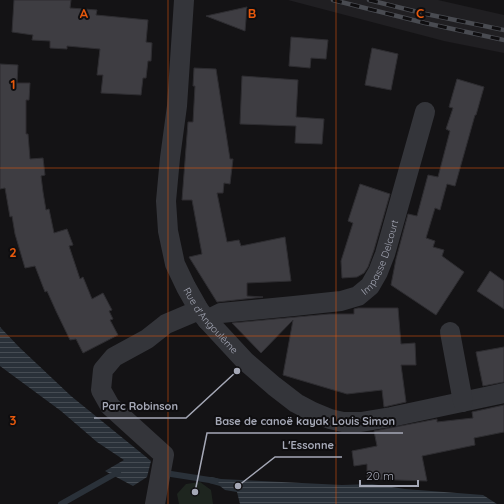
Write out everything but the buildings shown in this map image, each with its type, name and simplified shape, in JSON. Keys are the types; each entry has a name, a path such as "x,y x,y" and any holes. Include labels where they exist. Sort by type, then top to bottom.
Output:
{"street":[{"name":"Rue d'Angoulême","path":"184,0 177,106 166,201 168,231 175,264 186,287 203,315 245,361 274,386 296,403 330,419 342,422 361,422 504,393"},
{"name":"Impasse Delcourt","path":"155,504 164,455 110,406 101,390 103,370 114,357 147,339 166,324 221,312 341,301 358,296 370,286 378,272 385,254 426,112"},
{"path":"450,332 463,402"}],"shaded area":[{"path":"288,0 438,0 504,15 504,53 444,41"},
{"path":"0,327 71,396 151,461 147,477 133,486 105,471 124,460 97,442 61,411 0,366"},
{"path":"210,477 221,479 342,485 372,484 405,489 483,495 497,504 240,504 237,492 225,490 220,486 209,483"},
{"path":"200,482 211,490 213,504 179,504 177,494 186,484"}],"waterway":[{"path":"61,504 118,472"},
{"path":"171,474 216,481"}],"railway":[{"path":"333,0 425,23 504,40"},
{"path":"369,0 426,14 504,30"}],"place":[{"name":"Parc Robinson","path":"237,371"},
{"name":"L'Essonne","path":"238,486"},
{"name":"Base de canoë kayak Louis Simon","path":"195,492"}]}
